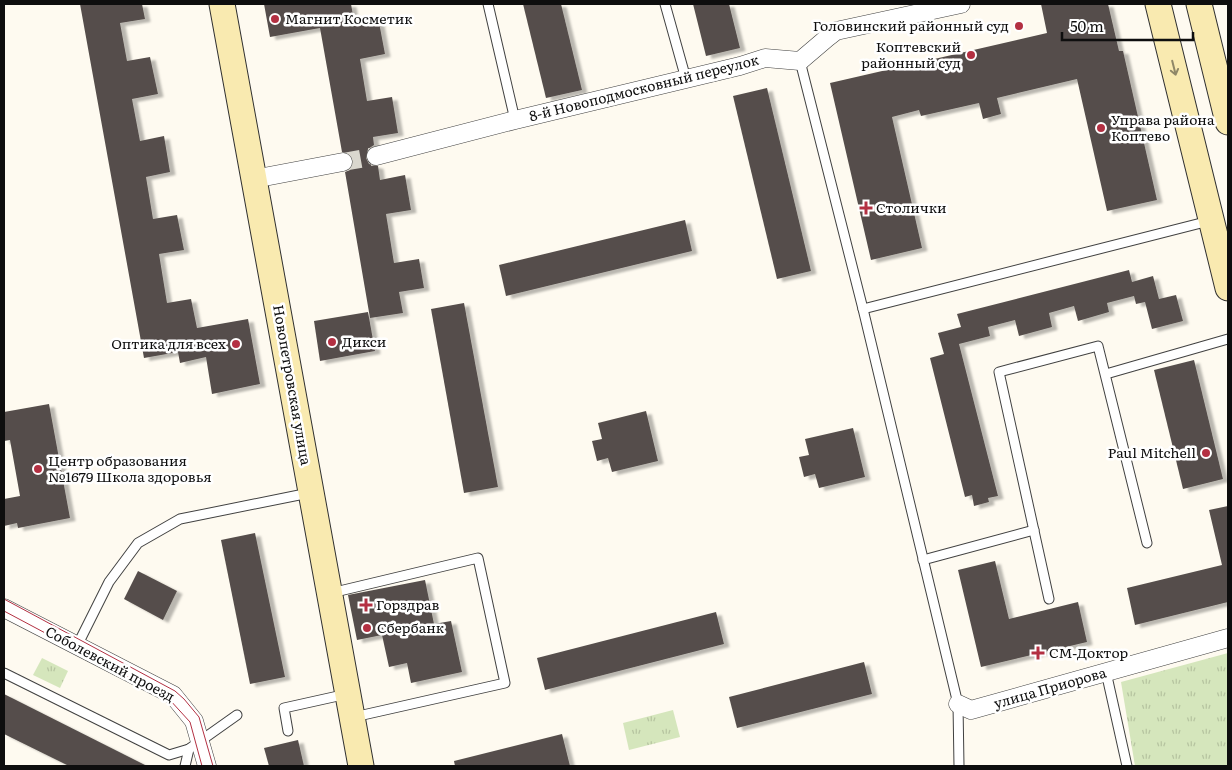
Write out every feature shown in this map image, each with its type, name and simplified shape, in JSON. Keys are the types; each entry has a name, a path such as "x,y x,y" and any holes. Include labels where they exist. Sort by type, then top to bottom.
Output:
{"street":[{"name":"Новопетровская улица","path":"222,4 361,766"},
{"path":"800,62 836,32 962,4"},
{"path":"1158,4 1228,288"},
{"path":"1198,4 1228,122"},
{"name":"8-й Новоподмосковный переулок","path":"376,156 515,120 740,66 765,58 800,62"},
{"path":"254,179 343,162"},
{"name":"Соболевский проезд","path":"4,608 173,695 194,721 195,745 207,766"},
{"name":"улица Приорова","path":"958,704 971,710 1228,638"}],"lane":[{"path":"488,4 515,120"},
{"path":"666,4 686,79"},
{"path":"800,62 863,309 958,704 959,766"},
{"path":"863,309 1212,220"},
{"path":"1106,374 1228,340"},
{"path":"1049,599 998,372 1098,346 1147,543"},
{"path":"77,646 109,582 138,542 180,519 311,493"},
{"path":"923,560 1034,530"},
{"path":"288,731 284,708 349,706 505,683 478,558 329,594"},
{"path":"1106,672 1127,766"},
{"path":"4,673 169,755 195,745 237,716"},
{"path":"185,766 195,745"}],"green space":[{"path":"1228,653 1228,766 1135,766 1121,682"},
{"path":"42,658 68,671 60,688 33,675"},
{"path":"673,710 680,737 629,750 623,723"}],"building":[{"path":"80,4 142,4 145,19 120,23 127,61 150,57 158,94 132,99 140,141 164,136 170,172 146,177 153,219 177,215 184,250 159,254 167,303 191,299 197,328 248,319 260,384 212,394 206,357 180,363 178,352 144,358"},
{"path":"264,4 351,4 354,21 378,17 385,54 360,59 367,101 392,97 398,133 373,137 374,145 368,149 366,158 369,164 378,166 380,180 405,175 411,210 386,214 394,263 419,259 424,288 399,292 403,313 370,318 345,172 350,170 353,160 351,155 342,152 320,28 270,37"},
{"path":"523,4 561,4 582,90 546,98"},
{"path":"693,4 729,4 740,48 706,56"},
{"path":"1041,4 1108,4 1119,51 1123,51 1157,200 1107,211 1077,79 997,98 1001,114 983,119 979,103 921,116 919,110 892,117 922,248 871,260 830,83 1047,33"},
{"path":"767,88 811,271 777,279 733,96"},
{"path":"685,220 692,251 506,296 499,265"},
{"path":"1129,270 1132,282 1153,276 1159,299 1176,295 1183,321 1152,329 1145,302 1136,304 1134,296 1107,303 1109,312 1078,321 1074,306 1049,313 1052,327 1019,336 1015,320 988,327 990,336 959,344 998,496 988,498 989,502 974,506 972,495 965,497 930,358 944,354 938,333 961,327 957,314"},
{"path":"464,303 498,487 464,493 431,309"},
{"path":"368,312 375,351 320,361 314,321"},
{"path":"1194,360 1223,479 1183,489 1154,370"},
{"name":"Центр образования №1679 Школа здоровья","path":"49,404 70,518 18,528 17,523 4,526 4,499 20,496 10,440 4,441 4,412"},
{"path":"646,411 658,461 612,472 608,458 597,461 592,441 602,439 598,423"},
{"path":"853,428 865,477 819,488 815,474 804,477 799,457 809,455 805,439"},
{"path":"1228,506 1228,602 1135,625 1127,588 1222,565 1209,510"},
{"path":"255,533 285,677 250,684 221,540"},
{"path":"995,561 1009,619 1078,602 1087,642 981,667 958,570"},
{"path":"138,571 177,591 163,620 124,599"},
{"path":"425,580 434,624 451,621 462,672 411,683 407,663 389,667 382,635 357,640 348,595"},
{"path":"716,612 724,644 545,690 537,658"},
{"path":"864,662 872,694 737,728 729,697"},
{"path":"4,694 147,766 69,766 4,734"},
{"path":"562,734 570,766 455,766 454,761"},
{"path":"298,740 304,766 269,766 264,748"}],"tunnel":[{"path":"343,162 376,156"}],"tram line":[{"path":"4,599 175,691 199,717 213,766"},
{"path":"4,611 169,699 190,722 202,766"}],"place":[{"name":"Магнит Косметик","path":"275,19"},
{"name":"Головинский районный суд","path":"1019,26"},
{"name":"Коптевский районный суд","path":"971,55"},
{"name":"Управа района Коптево","path":"1101,128"},
{"name":"Столички","path":"866,208"},
{"name":"Дикси","path":"332,342"},
{"name":"Оптика для всех","path":"236,344"},
{"name":"Paul Mitchell","path":"1206,453"},
{"name":"Центр образования №1679 Школа здоровья","path":"38,469"},
{"name":"Горздрав","path":"366,605"},
{"name":"Сбербанк","path":"367,628"},
{"name":"СМ-Доктор","path":"1038,653"}]}
